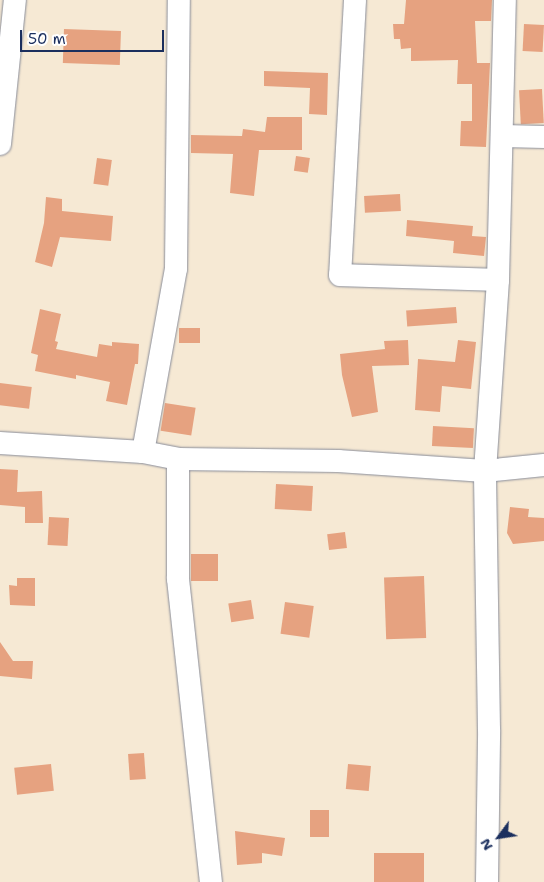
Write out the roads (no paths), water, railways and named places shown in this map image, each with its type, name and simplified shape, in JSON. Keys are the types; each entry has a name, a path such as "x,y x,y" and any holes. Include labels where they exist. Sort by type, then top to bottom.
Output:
{"street":[{"path":"0,144 4,62 15,0"},
{"path":"143,452 176,270 179,0"},
{"path":"354,0 340,275 498,280"},
{"path":"487,882 490,730 485,471 498,280 503,136 504,0"},
{"path":"503,136 544,137"},
{"path":"0,444 143,452 178,459 338,461 485,471 544,465"},
{"path":"178,459 178,579 211,882"}]}
